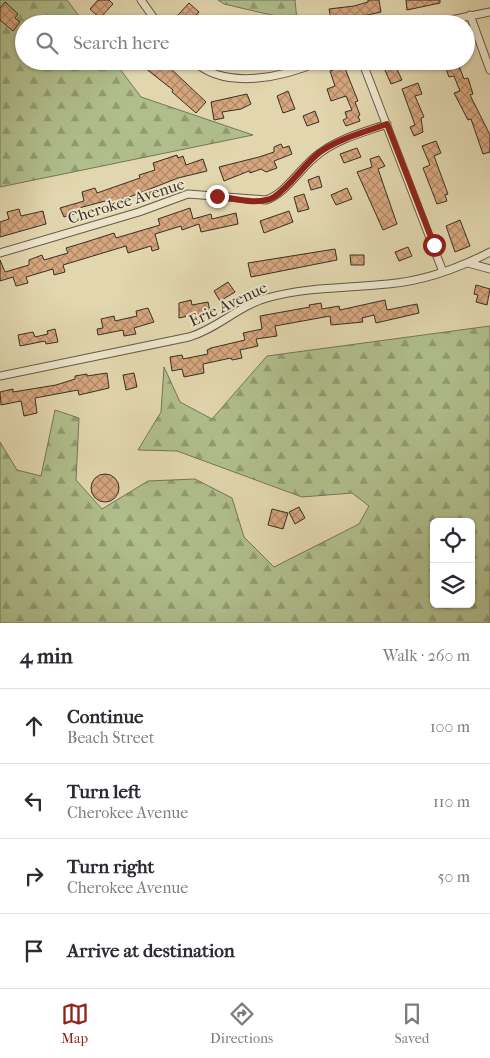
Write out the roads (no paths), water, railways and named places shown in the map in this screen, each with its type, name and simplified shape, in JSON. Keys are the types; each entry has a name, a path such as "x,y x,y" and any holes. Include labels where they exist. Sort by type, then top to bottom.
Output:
{"street":[{"path":"141,0 152,15"},
{"path":"470,15 490,12"},
{"path":"475,29 490,70"},
{"path":"206,70 213,75 229,79 276,75 300,70"},
{"path":"366,70 443,272"},
{"name":"Cherokee Avenue","path":"0,253 139,212 188,194 266,200 274,198 308,162 322,151 387,124"},
{"name":"Erie Avenue","path":"0,376 189,338 208,331 226,318 266,298 411,281 468,263 490,252"},
{"path":"468,263 490,269"}]}
